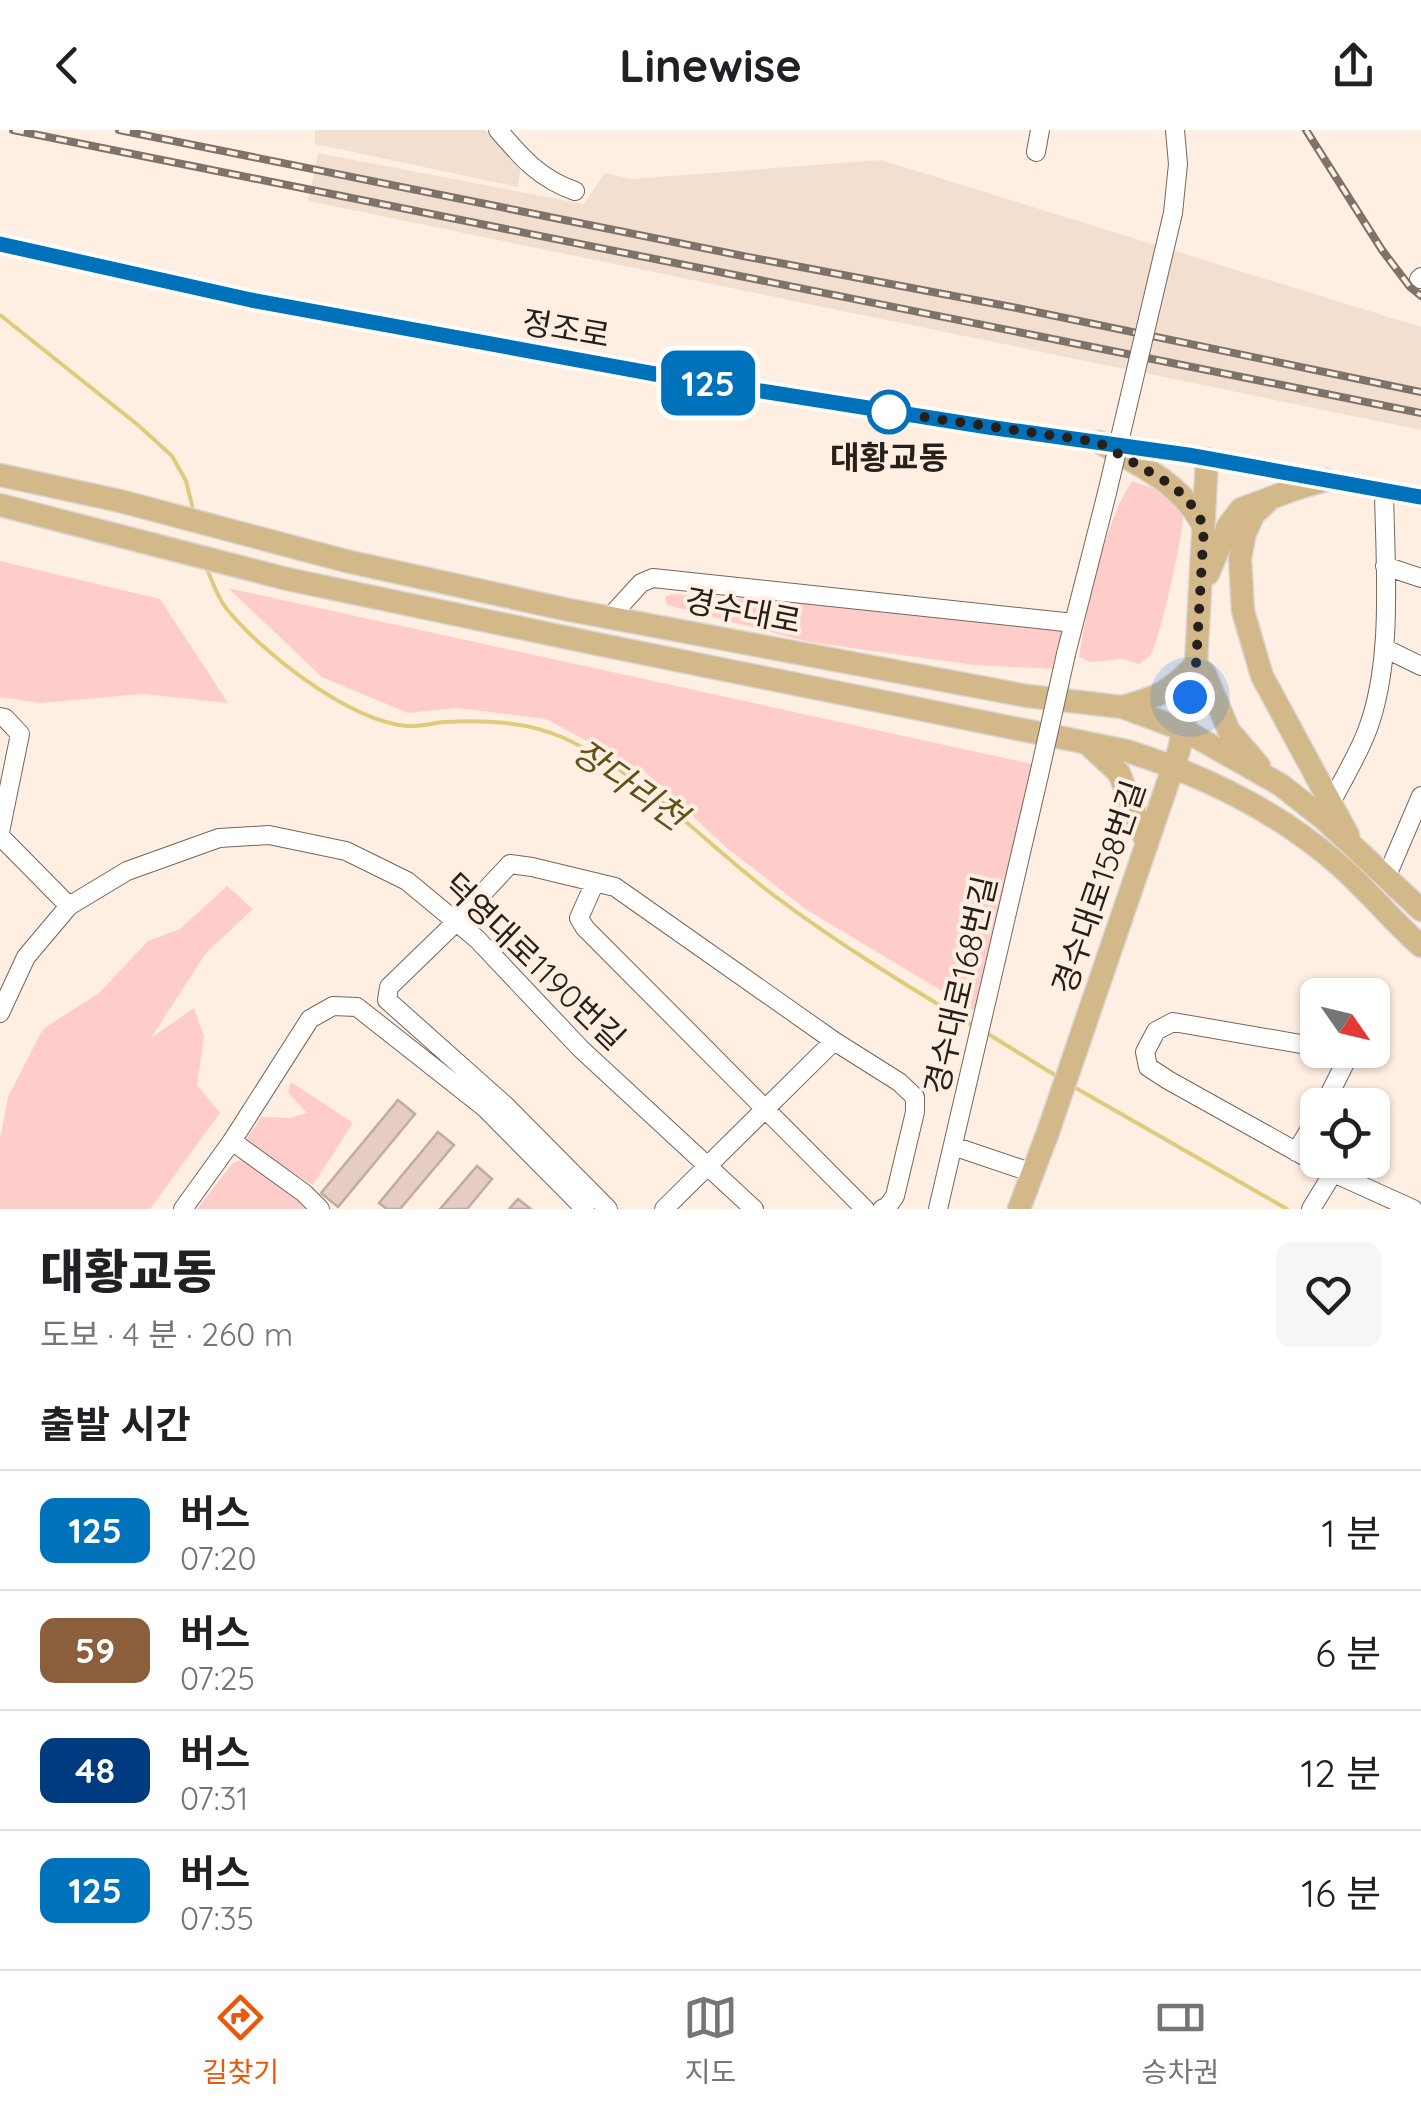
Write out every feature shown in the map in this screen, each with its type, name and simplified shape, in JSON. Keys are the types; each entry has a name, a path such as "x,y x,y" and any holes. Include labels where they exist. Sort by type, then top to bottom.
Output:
{"main road":[{"path":"1098,442 1181,493 1204,526"},
{"name":"경수대로158번길","path":"1033,1173 1184,730 1196,664 1208,459"},
{"name":"경수대로","path":"0,476 120,500 346,562 609,618 1027,696 1122,707 1184,730 1281,784 1421,910"},
{"path":"1200,591 1228,526 1241,509 1326,480"},
{"path":"1271,498 1254,514 1245,534 1240,558 1243,611 1262,676 1354,848"},
{"name":"경수대로","path":"0,506 248,568 584,641 1128,751 1174,766 1292,827 1340,866 1421,946"},
{"path":"1122,707 1155,698 1178,683 1196,664 1229,731 1269,778"},
{"path":"1086,742 1119,772 1147,844"},
{"path":"1019,1209 1033,1173"}],"street":[{"path":"498,130 554,184 575,191"},
{"path":"1036,152 1040,130"},
{"name":"경수대로168번길","path":"938,1209 1173,213 1178,164 1175,130"},
{"name":"정조로","path":"0,244 251,300 666,376 1208,459 1421,497"},
{"path":"1332,802 1366,732 1384,648 1384,490"},
{"path":"1384,566 1421,578"},
{"path":"609,618 640,583 652,578 1074,623"},
{"path":"1384,648 1421,666"},
{"path":"0,717 20,734 0,834 69,906"},
{"path":"1386,878 1413,838 1421,796"},
{"name":"덕영대로1190번길","path":"0,1013 26,957 69,906 126,871 219,838 268,836 346,851 407,881 477,939 581,1049 754,1209"},
{"path":"608,1209 506,1106 387,1000 389,988 510,864 615,887 834,1041 900,1082 915,1097 915,1112 895,1196 882,1209"},
{"path":"595,882 579,918 585,928 865,1209"},
{"path":"182,1209 232,1141 310,1019 332,1006 357,1007 486,1108 585,1209"},
{"path":"1300,1043 1174,1022 1156,1031 1144,1052 1148,1066 1168,1080 1300,1154"},
{"path":"664,1209 834,1041"},
{"path":"232,1141 320,1209"},
{"path":"1296,1152 1300,1145"},
{"path":"953,1146 1033,1173"},
{"path":"1311,1209 1330,1178"},
{"path":"1344,1178 1413,1209"}],"shaded area":[{"path":"315,130 485,130 521,167 518,187 315,144"},
{"path":"318,153 584,204 605,173 631,179 881,160 1421,327 1421,430 308,201"},
{"path":"1132,481 1169,497 1183,515 1171,586 1155,646 1148,657 1139,664 1123,659 1090,662 1079,657 1092,589 1113,520"},
{"path":"0,561 160,599 228,703 143,694 40,703 0,697"},
{"path":"228,588 1032,764 975,1011 807,910 728,849 645,772 546,719 457,708 408,713 322,677"},
{"path":"672,594 938,613 1066,630 1055,669 974,665 809,642 667,605 665,597"},
{"path":"227,886 253,909 206,953 151,1038 194,1008 204,1036 197,1085 220,1113 150,1209 0,1209 0,1139 8,1097 43,1029 99,993 148,941 180,929"},
{"path":"291,1082 353,1123 313,1185 245,1142 261,1117 290,1118 307,1113 288,1092"},
{"path":"245,1159 305,1209 197,1209 233,1163"}],"building":[{"path":"398,1100 415,1114 338,1207 321,1193"},
{"path":"438,1132 454,1145 400,1209 387,1209 379,1203"},
{"path":"477,1166 492,1179 467,1209 440,1209"},
{"path":"518,1199 531,1209 509,1209"}],"waterway":[{"name":"장다리천","path":"0,315 172,456 186,481 193,509"},
{"name":"장다리천","path":"206,567 223,604 241,625 283,663 333,698 359,712 407,726 490,722 535,728 564,738 643,787 763,887 814,924 972,1025"},
{"name":"장다리천","path":"985,1032 1058,1077"},
{"name":"장다리천","path":"1074,1087 1287,1209"}],"railway":[{"path":"13,130 1421,413"},
{"path":"119,130 1421,392"},
{"path":"1306,130 1382,250 1421,296"}],"bus line":[{"name":"125","path":"0,244 251,300 666,376 1188,455 1421,497"}],"place":[{"name":"대황교동","path":"889,412"}],"route":[{"path":"889,412 1098,442 1181,493 1204,526 1196,664 1190,697"}]}
